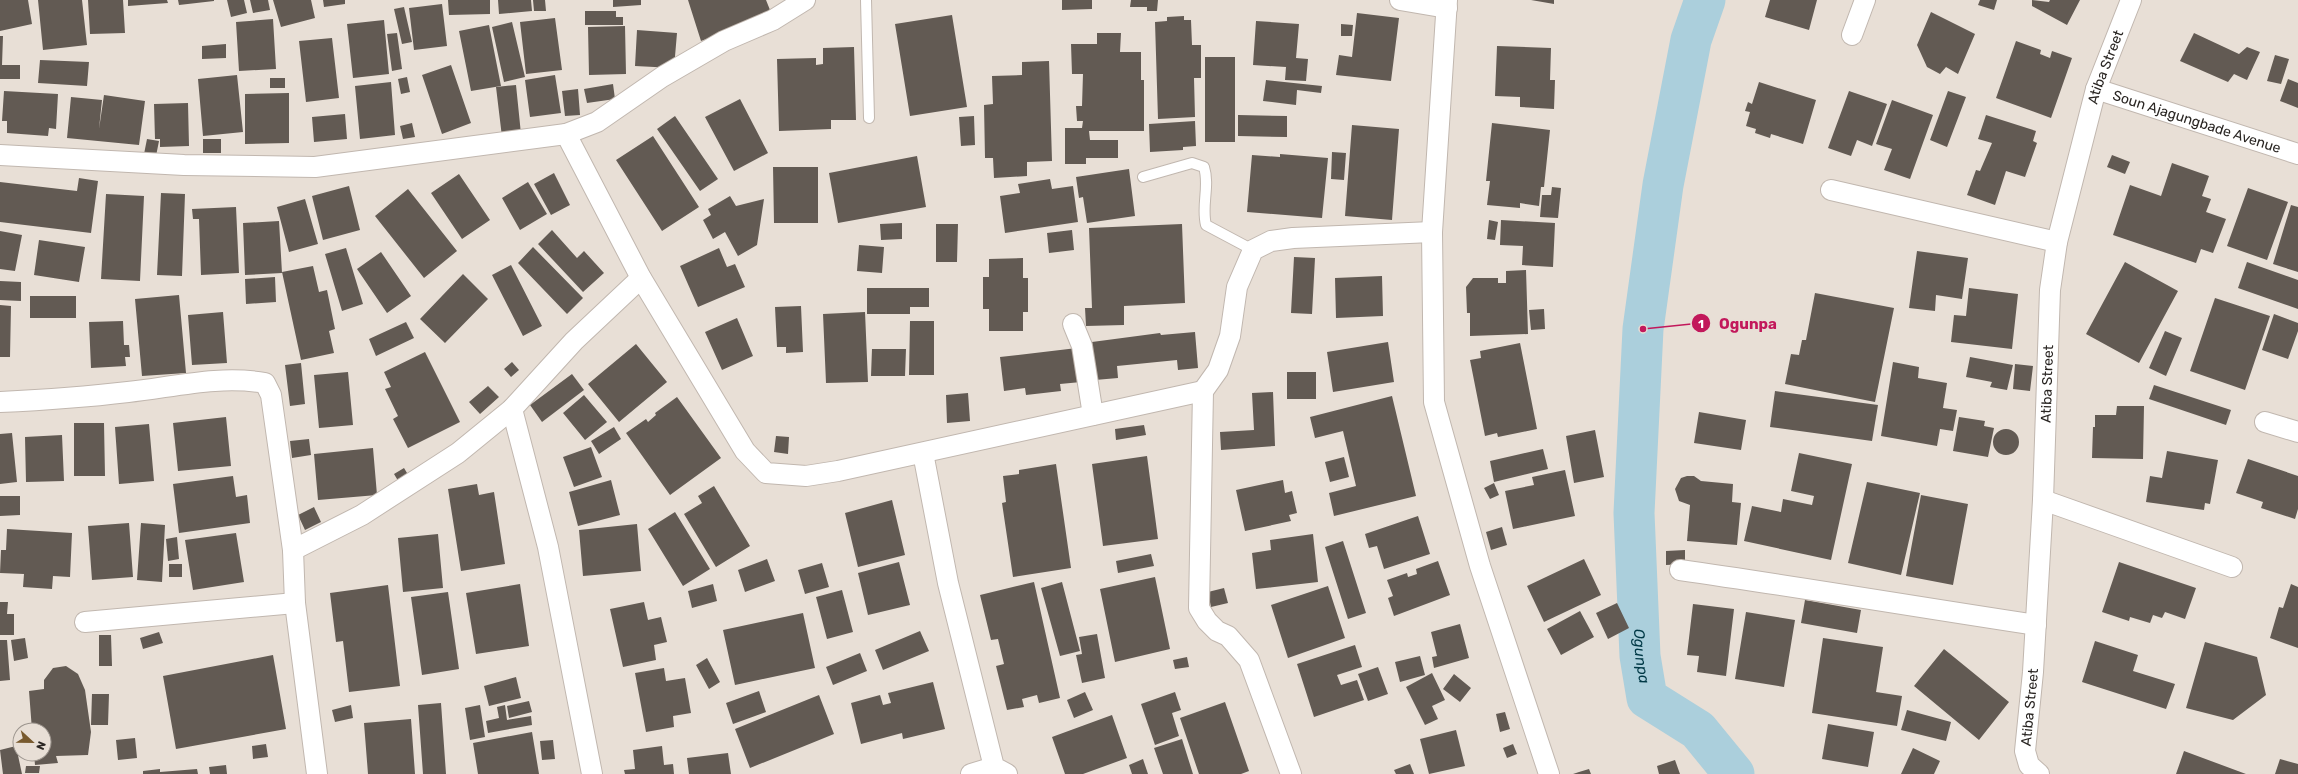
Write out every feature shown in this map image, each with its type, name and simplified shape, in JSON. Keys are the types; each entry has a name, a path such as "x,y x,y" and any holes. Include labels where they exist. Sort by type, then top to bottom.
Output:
{"street":[{"path":"0,154 184,166 315,167 566,134 597,122 662,77 724,42 773,20 805,0"},
{"path":"1400,0 1447,4 1432,232 1434,402 1480,566 1549,774"},
{"path":"1852,35 1865,0"},
{"name":"Atiba Street","path":"2032,771 2025,751 2036,625 2043,500 2050,290 2057,242 2096,89 2131,0"},
{"name":"Soun Ajagungbade Avenue","path":"2096,89 2298,154"},
{"path":"566,134 641,278 745,451 766,473 806,476 923,453 1203,391"},
{"path":"1831,190 2057,242"},
{"path":"1291,774 1249,660 1228,636 1217,631 1207,621 1199,608 1203,391 1218,370 1230,336 1237,288 1253,250 1271,241 1293,238 1432,232"},
{"path":"293,550 374,507 458,453 512,409 574,341 641,278"},
{"path":"1073,324 1082,346 1093,415"},
{"path":"0,402 128,392 212,381 244,379 265,383 271,395 293,550 295,603 317,774"},
{"path":"512,409 548,547 592,774"},
{"path":"2265,422 2298,432"},
{"path":"923,453 948,583 1000,771 971,774"},
{"path":"2043,500 2232,567"},
{"path":"1680,570 1807,588 1941,611 2036,625"},
{"path":"85,622 295,603"}],"lane":[{"path":"866,0 869,118"},
{"path":"1142,177 1192,163 1204,167 1206,176 1204,218 1206,225 1253,250"}],"building":[{"path":"0,0 28,0 32,24 0,31"},
{"path":"38,0 82,0 87,45 43,50"},
{"path":"88,0 123,0 125,33 90,34"},
{"path":"128,0 167,0 168,3 128,6"},
{"path":"178,0 214,0 214,1 179,5"},
{"path":"227,0 244,0 247,13 231,17"},
{"path":"250,0 268,0 270,10 253,13"},
{"path":"273,0 311,0 315,18 281,27"},
{"path":"323,0 345,0 345,4 324,7"},
{"path":"448,0 490,0 490,14 449,15"},
{"path":"498,0 531,0 532,11 499,14"},
{"path":"533,0 545,0 546,11 534,11"},
{"path":"613,0 641,0 641,5 613,7"},
{"path":"688,0 766,0 772,15 701,41"},
{"path":"1062,0 1092,0 1092,9 1062,10"},
{"path":"1131,0 1158,0 1157,11 1147,11 1147,7 1130,7"},
{"path":"1531,0 1554,0 1554,4"},
{"path":"1770,0 1817,0 1809,30 1765,17"},
{"path":"1980,0 1997,0 1994,10 1978,5"},
{"path":"2032,0 2049,2 2050,0 2080,0 2067,25 2032,6"},
{"path":"442,4 447,46 414,50 409,8"},
{"path":"404,7 412,42 402,44 394,9"},
{"path":"585,11 616,11 616,17 623,17 623,25 585,25"},
{"path":"1931,12 1975,34 1958,74 1946,67 1940,74 1927,67 1917,45"},
{"path":"1357,13 1399,18 1391,81 1336,75 1339,55 1352,57"},
{"path":"952,15 967,107 910,116 895,24"},
{"path":"1184,16 1184,20 1191,20 1192,45 1201,45 1201,78 1194,78 1195,117 1158,119 1155,22 1167,21 1167,17"},
{"path":"555,18 562,70 526,74 520,22"},
{"path":"273,19 276,69 239,71 236,22"},
{"path":"384,20 389,74 353,78 347,24"},
{"path":"1256,21 1299,24 1296,58 1308,59 1306,81 1285,80 1286,67 1253,65"},
{"path":"512,22 525,77 504,82 492,27"},
{"path":"1341,24 1353,25 1352,36 1341,36"},
{"path":"489,25 501,86 471,91 459,31"},
{"path":"625,26 626,74 589,75 588,27"},
{"path":"637,30 677,33 674,68 635,66"},
{"path":"397,33 402,69 392,71 387,34"},
{"path":"1097,33 1121,33 1120,52 1141,52 1141,80 1144,80 1144,131 1089,131 1090,140 1118,140 1118,158 1086,158 1086,164 1065,164 1065,128 1082,128 1083,121 1077,121 1076,106 1082,106 1083,74 1072,74 1071,44 1097,44"},
{"path":"2194,33 2239,54 2247,47 2260,52 2247,80 2234,74 2228,82 2180,61"},
{"path":"0,36 3,36 2,65 20,65 20,79 0,79"},
{"path":"332,38 339,98 306,102 299,41"},
{"path":"2016,41 2041,50 2040,54 2050,58 2052,51 2072,58 2051,118 1996,98"},
{"path":"226,44 226,58 202,59 202,46"},
{"path":"1497,46 1551,48 1550,80 1555,80 1554,109 1520,107 1520,97 1495,96"},
{"path":"854,47 856,120 831,120 831,129 779,131 777,59 816,58 816,65 823,64 823,48"},
{"path":"2275,55 2289,59 2281,84 2267,81"},
{"path":"1205,57 1235,57 1235,142 1205,142"},
{"path":"40,60 89,62 87,86 38,83"},
{"path":"1049,61 1052,161 1027,162 1027,176 994,178 993,158 985,158 984,105 993,104 992,76 1022,75 1022,62"},
{"path":"451,65 471,123 442,134 422,75"},
{"path":"237,75 243,132 203,136 198,79"},
{"path":"555,75 561,113 530,117 525,80"},
{"path":"407,77 410,92 401,94 398,79"},
{"path":"270,78 285,78 285,88 270,88"},
{"path":"2288,79 2298,83 2298,108 2280,101"},
{"path":"1266,80 1322,86 1321,93 1297,90 1296,105 1263,101"},
{"path":"391,82 395,135 360,139 355,86"},
{"path":"1759,82 1816,100 1803,144 1771,134 1770,138 1755,133 1756,129 1746,126 1750,112 1745,111 1748,102 1752,104"},
{"path":"613,84 615,99 587,103 584,89"},
{"path":"516,85 521,134 502,137 496,87"},
{"path":"578,89 580,115 565,116 562,91"},
{"path":"4,91 58,94 56,129 49,128 48,136 7,133 7,121 2,121"},
{"path":"1849,91 1887,104 1872,146 1857,140 1851,156 1828,148"},
{"path":"1948,91 1966,97 1947,147 1930,140"},
{"path":"289,93 289,143 245,144 245,94"},
{"path":"104,95 145,101 139,145 67,138 71,97 102,100 99,129"},
{"path":"740,99 768,153 734,171 705,117"},
{"path":"1892,100 1933,115 1910,179 1884,170 1892,149 1876,144"},
{"path":"188,103 189,146 160,147 160,139 155,139 154,104"},
{"path":"345,114 347,139 314,142 312,117"},
{"path":"1238,115 1287,116 1287,137 1238,136"},
{"path":"1986,115 2036,131 2033,141 2037,143 2025,177 2006,171 1995,205 1967,195 1976,170 1980,171 1992,143 1978,139"},
{"path":"675,116 718,179 700,191 657,129"},
{"path":"974,116 975,145 961,146 959,117"},
{"path":"1195,121 1196,146 1183,147 1183,150 1150,152 1149,124"},
{"path":"412,123 415,137 403,139 400,126"},
{"path":"1492,123 1550,130 1544,187 1541,187 1539,206 1520,203 1520,208 1487,205 1490,181 1486,181"},
{"path":"1352,125 1399,129 1392,220 1345,216"},
{"path":"653,136 699,207 662,231 616,160"},
{"path":"147,139 159,141 155,161 143,159"},
{"path":"203,139 221,139 221,153 203,153"},
{"path":"1332,152 1346,153 1344,180 1331,179"},
{"path":"1280,154 1328,158 1322,218 1247,212 1252,155 1280,157"},
{"path":"2112,155 2130,162 2125,174 2107,167"},
{"path":"917,156 926,207 838,223 829,173"},
{"path":"2172,163 2209,176 2202,196 2211,199 2206,212 2226,219 2213,253 2201,249 2196,263 2113,235 2130,185 2161,196"},
{"path":"773,167 818,167 818,223 774,223"},
{"path":"1129,169 1135,216 1087,223 1083,197 1079,198 1076,177"},
{"path":"554,173 570,205 551,215 534,184"},
{"path":"459,174 490,220 462,239 431,193"},
{"path":"79,178 98,181 91,233 0,222 0,182 77,191"},
{"path":"1050,179 1052,189 1073,186 1078,222 1005,233 1000,196 1020,193 1018,184"},
{"path":"528,182 547,214 520,230 502,198"},
{"path":"349,186 360,230 323,240 312,196"},
{"path":"1552,187 1561,188 1558,218 1540,217 1542,195 1551,195"},
{"path":"2248,188 2288,202 2267,260 2227,246"},
{"path":"408,189 457,251 424,278 375,216"},
{"path":"161,193 185,194 182,276 157,275"},
{"path":"106,194 144,196 140,281 101,279"},
{"path":"730,196 736,206 764,199 757,245 738,256 725,232 713,239 703,220 711,215 708,209"},
{"path":"305,199 318,244 289,252 277,207"},
{"path":"2291,205 2298,207 2298,272 2273,264"},
{"path":"236,207 239,273 201,275 199,219 193,219 192,209"},
{"path":"1489,220 1498,222 1495,240 1487,239"},
{"path":"1501,220 1555,223 1553,267 1522,265 1523,246 1500,245"},
{"path":"279,221 282,273 245,275 243,223"},
{"path":"902,223 902,239 881,240 880,224"},
{"path":"936,224 958,224 957,262 936,262"},
{"path":"1182,224 1185,303 1124,306 1124,325 1086,326 1085,308 1092,308 1089,228"},
{"path":"552,230 577,258 584,251 604,273 583,292 538,244"},
{"path":"1072,230 1074,250 1049,253 1047,233"},
{"path":"0,231 22,235 15,271 0,269"},
{"path":"39,240 85,247 79,282 34,275"},
{"path":"859,245 884,247 882,273 857,271"},
{"path":"533,247 583,298 567,314 518,263"},
{"path":"346,248 363,304 342,311 325,254"},
{"path":"719,248 727,267 735,264 745,287 698,307 680,266"},
{"path":"1917,251 1968,258 1962,299 1936,295 1935,311 1909,308"},
{"path":"381,252 411,296 387,313 357,269"},
{"path":"1294,257 1315,258 1312,314 1291,313"},
{"path":"1023,258 1023,278 1028,278 1028,312 1023,312 1023,331 989,331 989,309 983,309 983,277 989,277 989,259"},
{"path":"2125,262 2178,291 2139,363 2086,334"},
{"path":"2247,262 2298,280 2298,309 2238,288"},
{"path":"511,265 542,326 523,336 492,275"},
{"path":"313,266 319,292 327,290 335,329 329,331 334,353 301,360 282,272"},
{"path":"1526,270 1528,334 1470,336 1470,313 1467,313 1466,287 1473,278 1498,278 1498,283 1506,283 1506,271"},
{"path":"463,274 488,299 445,343 420,319"},
{"path":"1382,276 1383,316 1336,318 1335,278"},
{"path":"275,277 276,302 246,304 245,279"},
{"path":"0,281 21,282 21,301 0,300"},
{"path":"867,288 929,288 929,307 910,307 910,314 867,314"},
{"path":"1969,288 2018,294 2012,349 1951,342 1954,315 1966,316"},
{"path":"1815,293 1894,308 1875,402 1785,384 1791,354 1799,355 1802,340 1806,340"},
{"path":"179,295 186,373 142,376 135,299"},
{"path":"30,296 76,296 76,318 30,318"},
{"path":"2215,298 2270,316 2245,390 2190,371"},
{"path":"0,305 11,306 10,357 0,357"},
{"path":"801,306 803,352 786,353 786,347 777,347 775,307"},
{"path":"1544,309 1545,329 1531,330 1529,310"},
{"path":"223,312 227,363 192,365 188,315"},
{"path":"865,312 868,382 826,383 823,314"},
{"path":"2274,314 2298,323 2298,331 2288,359 2262,350"},
{"path":"737,318 753,356 722,370 705,332"},
{"path":"123,321 124,345 129,345 130,357 125,357 126,366 91,368 89,322"},
{"path":"910,321 934,321 934,375 909,375"},
{"path":"406,322 414,338 376,356 369,339"},
{"path":"2165,331 2182,338 2166,376 2149,368"},
{"path":"1195,332 1198,368 1178,370 1177,360 1117,366 1118,378 1095,380 1092,342 1160,333 1161,335"},
{"path":"1388,342 1394,382 1333,392 1327,352"},
{"path":"1520,343 1537,429 1498,437 1497,433 1485,436 1470,360 1481,358 1480,351"},
{"path":"636,344 667,382 619,422 588,384"},
{"path":"1077,348 1081,382 1060,384 1061,391 1026,395 1025,388 1004,391 1000,357"},
{"path":"872,349 906,349 905,376 871,376"},
{"path":"425,352 460,422 408,448 393,419 398,416 385,389 391,387 384,372"},
{"path":"1970,357 2013,365 2007,390 1990,387 1992,382 1966,377"},
{"path":"512,362 519,370 511,377 504,369"},
{"path":"1893,362 1919,367 1918,378 1947,383 1943,408 1957,410 1953,431 1940,429 1937,446 1881,436"},
{"path":"301,363 305,404 290,406 285,365"},
{"path":"2015,364 2033,366 2030,391 2013,389"},
{"path":"348,372 353,425 319,428 314,375"},
{"path":"1287,372 1316,372 1316,399 1287,399"},
{"path":"572,374 584,390 542,422 530,405"},
{"path":"2154,385 2231,410 2226,425 2149,399"},
{"path":"488,386 499,397 480,414 469,402"},
{"path":"1775,391 1878,405 1872,441 1770,427"},
{"path":"1273,392 1275,446 1221,450 1220,432 1254,430 1252,393"},
{"path":"968,393 970,421 947,423 946,395"},
{"path":"584,395 607,422 585,440 563,413"},
{"path":"1392,396 1416,496 1334,516 1329,493 1356,486 1343,431 1315,438 1310,417"},
{"path":"677,397 721,458 670,495 626,433 646,419 648,422 656,415 655,413"},
{"path":"2117,406 2144,406 2143,459 2092,458 2095,415 2116,415"},
{"path":"1699,412 1746,420 1741,450 1694,443"},
{"path":"226,417 231,466 178,471 173,423"},
{"path":"1959,417 1985,421 1984,426 1994,428 1988,457 1953,451"},
{"path":"74,423 104,423 105,476 74,476"},
{"path":"149,424 154,481 119,484 115,427"},
{"path":"1144,425 1146,435 1116,440 1115,429"},
{"path":"614,427 621,439 599,454 591,441"},
{"path":"2006,429 2015,433 2019,442 2015,451 2006,455 1997,451 1993,442 1997,433"},
{"path":"1595,430 1604,477 1574,483 1566,436"},
{"path":"12,433 17,482 0,484 0,434"},
{"path":"62,435 64,481 26,482 25,437"},
{"path":"776,436 789,437 788,454 774,452"},
{"path":"309,439 311,455 292,458 290,441"},
{"path":"591,447 602,477 574,487 563,457"},
{"path":"373,448 377,495 318,500 314,454"},
{"path":"1543,449 1548,469 1494,482 1490,461"},
{"path":"2167,451 2218,460 2210,504 2205,503 2204,510 2146,502 2150,476 2162,478"},
{"path":"1799,453 1852,464 1831,560 1744,541 1752,506 1781,512 1783,499 1812,505 1814,496 1791,491"},
{"path":"1147,456 1158,539 1103,546 1092,464"},
{"path":"1344,457 1349,477 1330,482 1325,462"},
{"path":"2248,459 2298,476 2298,509 2295,519 2261,508 2263,502 2236,493"},
{"path":"1056,464 1071,568 1013,577 1002,503 1006,502 1003,476 1019,474 1019,470"},
{"path":"404,468 410,478 400,484 394,474"},
{"path":"1565,470 1575,516 1513,529 1505,491 1534,485 1532,477"},
{"path":"233,476 236,497 247,495 250,523 179,533 173,484"},
{"path":"1694,476 1701,481 1733,484 1732,502 1741,503 1737,545 1687,541 1690,505 1679,501 1675,489 1681,478"},
{"path":"611,480 620,515 578,526 569,492"},
{"path":"1283,480 1285,493 1292,491 1297,513 1289,515 1291,521 1245,531 1236,490"},
{"path":"1867,482 1920,493 1901,575 1848,563"},
{"path":"1494,483 1499,495 1490,499 1484,488"},
{"path":"477,484 479,495 494,492 505,564 461,571 448,489"},
{"path":"714,486 750,546 716,567 684,514 702,503 698,496"},
{"path":"1921,495 1968,504 1953,585 1906,576"},
{"path":"0,496 20,496 20,515 0,516"},
{"path":"892,500 905,555 858,567 845,513"},
{"path":"314,507 321,522 305,530 298,515"},
{"path":"675,512 710,569 683,586 648,529"},
{"path":"1418,516 1430,554 1384,569 1377,546 1369,548 1365,534"},
{"path":"129,523 133,577 92,580 88,526"},
{"path":"141,523 165,525 162,582 137,580"},
{"path":"637,524 641,571 583,576 579,530"},
{"path":"1502,527 1507,545 1491,550 1486,532"},
{"path":"7,529 72,533 70,577 53,576 52,589 23,587 24,574 0,573 1,550 6,550"},
{"path":"236,533 244,582 193,590 185,540"},
{"path":"438,534 443,588 403,592 398,538"},
{"path":"1313,534 1318,582 1256,589 1252,553 1271,550 1270,540"},
{"path":"177,537 179,559 168,561 166,539"},
{"path":"1343,541 1366,613 1348,619 1325,547"},
{"path":"1685,550 1685,564 1666,565 1666,551"},
{"path":"1151,554 1154,566 1118,573 1116,561"},
{"path":"767,559 775,581 745,592 738,570"},
{"path":"1584,559 1601,595 1544,622 1527,586"},
{"path":"1438,561 1450,595 1394,616 1388,598 1393,596 1387,580 1407,573 1408,577 1417,574 1416,569"},
{"path":"899,562 910,605 868,615 858,573"},
{"path":"2119,562 2196,588 2185,619 2165,612 2162,618 2153,615 2150,623 2130,617 2129,621 2102,612"},
{"path":"822,563 829,587 805,594 798,570"},
{"path":"169,564 182,564 182,577 169,577"},
{"path":"1155,577 1170,649 1115,662 1100,589"},
{"path":"1034,582 1060,698 1039,703 1037,695 1022,699 1024,707 1007,710 996,666 1004,664 998,639 991,640 980,595"},
{"path":"1062,582 1080,651 1060,656 1041,588"},
{"path":"520,584 529,646 476,654 466,593"},
{"path":"713,584 717,601 692,608 688,591"},
{"path":"2291,584 2298,587 2298,648 2270,638 2279,607 2283,608"},
{"path":"388,585 400,686 349,692 343,641 336,642 330,593"},
{"path":"1328,586 1345,638 1288,658 1271,605"},
{"path":"1224,588 1228,603 1211,607 1208,592"},
{"path":"842,590 853,632 827,639 816,597"},
{"path":"448,592 459,669 422,675 411,597"},
{"path":"1805,600 1861,610 1857,633 1801,623"},
{"path":"0,602 8,602 7,614 14,614 14,635 0,635"},
{"path":"644,602 648,620 661,617 667,642 654,645 656,660 623,667 610,609"},
{"path":"1617,603 1629,628 1608,639 1596,613"},
{"path":"1693,604 1734,609 1726,676 1697,672 1699,656 1687,655"},
{"path":"1580,611 1594,637 1561,655 1547,629"},
{"path":"1746,612 1795,620 1784,687 1735,679"},
{"path":"803,613 815,668 735,685 723,630"},
{"path":"1460,624 1469,658 1434,668 1432,657 1437,656 1431,632"},
{"path":"920,631 929,651 883,670 875,650"},
{"path":"159,632 163,643 143,649 140,638"},
{"path":"1097,634 1105,678 1082,683 1076,655 1082,654 1079,637"},
{"path":"99,635 111,635 112,666 99,666"},
{"path":"25,638 28,658 14,661 11,640"},
{"path":"1823,638 1883,647 1876,692 1902,696 1897,726 1812,713"},
{"path":"0,640 7,640 10,680 0,681"},
{"path":"2095,641 2138,655 2133,671 2175,684 2166,709 2082,682"},
{"path":"2205,642 2257,657 2266,695 2233,720 2186,708"},
{"path":"1355,645 1362,667 1337,675 1341,685 1357,680 1364,700 1314,717 1297,664"},
{"path":"1944,649 2009,702 1979,740 1914,686"},
{"path":"860,653 867,671 833,685 826,667"},
{"path":"273,655 286,729 176,749 163,676"},
{"path":"1420,656 1425,675 1400,682 1395,662"},
{"path":"1187,657 1189,667 1175,669 1173,660"},
{"path":"707,658 720,682 709,689 696,665"},
{"path":"66,666 78,674 85,690 91,732 88,755 56,756 58,763 35,765 35,762 52,762 52,722 31,722 29,691 44,689 44,680 53,668"},
{"path":"1378,667 1388,694 1368,701 1358,674"},
{"path":"664,668 666,681 685,678 691,713 673,716 674,727 646,732 635,673"},
{"path":"1432,673 1445,700 1432,706 1438,719 1425,725 1406,687"},
{"path":"1454,674 1471,688 1460,702 1443,689"},
{"path":"516,677 521,698 489,706 484,686"},
{"path":"933,682 945,729 903,739 902,733 861,744 851,703 880,695 883,705 891,703 888,693"},
{"path":"759,691 766,712 733,724 726,703"},
{"path":"1085,692 1093,710 1074,718 1067,700"},
{"path":"1175,692 1181,710 1172,713 1179,736 1155,745 1141,704"},
{"path":"92,694 109,694 108,725 91,725"},
{"path":"819,695 834,734 750,768 735,729"},
{"path":"529,701 532,712 509,718 507,706"},
{"path":"1225,702 1249,771 1241,774 1199,774 1180,718"},
{"path":"441,703 446,774 423,774 418,705"},
{"path":"351,705 353,718 335,722 332,710"},
{"path":"480,705 485,737 470,740 465,708"},
{"path":"505,705 507,720 531,716 532,725 488,733 486,721 499,718 497,707"},
{"path":"1907,710 1951,722 1946,741 1901,730"},
{"path":"1505,712 1510,729 1500,732 1496,714"},
{"path":"1112,715 1127,758 1083,774 1065,774 1052,737"},
{"path":"411,719 415,774 368,774 364,723"},
{"path":"1828,724 1874,732 1868,767 1822,759"},
{"path":"1456,730 1465,766 1429,774 1420,739"},
{"path":"532,732 539,774 478,774 473,743"},
{"path":"135,738 137,758 118,760 116,740"},
{"path":"1182,739 1193,774 1163,774 1154,748"},
{"path":"553,740 555,759 542,760 540,741"},
{"path":"266,744 268,757 253,759 252,746"},
{"path":"1513,744 1517,754 1507,758 1503,748"},
{"path":"662,746 664,765 673,764 674,774 625,774 624,770 635,769 633,750"},
{"path":"12,747 12,762 19,762 22,774 3,774 0,750"},
{"path":"1913,748 1940,761 1934,774 1901,774"},
{"path":"2184,751 2246,774 2176,774"},
{"path":"728,753 731,774 689,774 687,758"},
{"path":"1143,759 1148,774 1132,774 1129,765"},
{"path":"2280,759 2298,764 2298,774 2275,774"},
{"path":"1675,760 1680,774 1659,774 1657,766"},
{"path":"1410,764 1414,774 1396,774 1394,770"},
{"path":"226,765 227,774 210,774 209,767"},
{"path":"26,766 40,766 39,773 25,773"},
{"path":"160,769 160,772 197,769 198,774 143,774 143,771"},
{"path":"1589,769 1591,774 1573,774 1579,772"}],"waterway":[{"name":"Ogunpa","path":"1705,0 1691,40 1663,185 1643,329 1634,513 1640,656 1647,698 1698,730 1734,774"}],"place":[{"name":"Ogunpa","path":"1643,329"}]}
